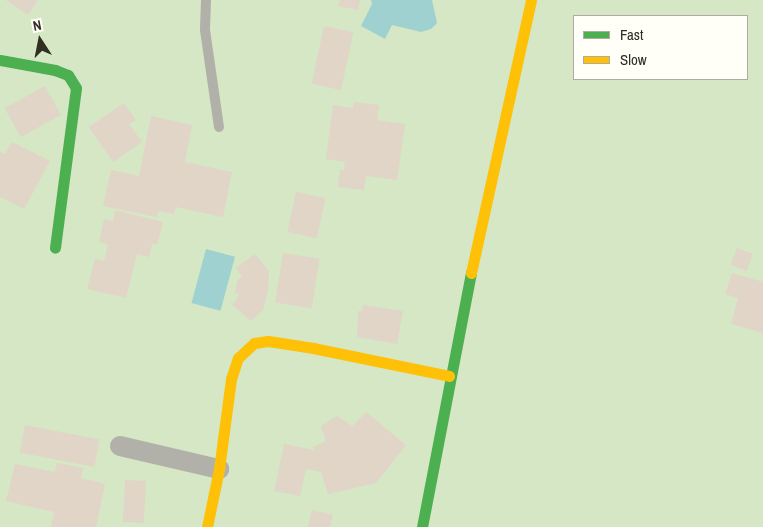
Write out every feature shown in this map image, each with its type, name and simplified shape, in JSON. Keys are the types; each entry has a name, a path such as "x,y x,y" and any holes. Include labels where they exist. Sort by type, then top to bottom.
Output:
{"street":[{"path":"422,527 449,376 531,0"},
{"path":"0,60 55,70 68,75 76,88 55,248"},
{"path":"207,527 219,469 231,379 238,358 254,342 268,341 313,348 449,376"},
{"path":"120,446 219,469"}],"lane":[{"path":"206,0 205,30 220,127"}],"green space":[{"path":"0,0 763,0 763,527 0,527"}],"water":[{"path":"371,0 432,0 437,23 431,29 421,32 392,25 385,39 361,26 372,4"},
{"path":"206,249 235,257 220,311 192,303"}],"building":[{"path":"6,0 38,0 28,15"},
{"path":"340,0 360,0 358,10 338,6"},
{"path":"324,26 353,32 341,90 312,84"},
{"path":"45,86 61,115 21,137 5,108"},
{"path":"354,102 379,105 377,120 405,124 397,180 366,176 364,190 338,187 340,170 344,170 345,162 326,159 333,105 353,108"},
{"path":"124,103 136,120 129,124 142,142 113,162 89,127"},
{"path":"151,116 192,125 185,162 232,172 223,217 176,207 174,214 158,211 157,217 103,206 111,170 139,176"},
{"path":"12,142 50,161 24,209 0,197 0,151 5,154"},
{"path":"296,192 325,198 317,238 287,232"},
{"path":"115,210 163,222 157,245 152,244 149,257 137,254 126,298 87,289 95,259 104,261 108,244 99,242 104,219 113,221"},
{"path":"737,248 753,254 746,271 731,265"},
{"path":"283,253 320,259 312,308 275,302"},
{"path":"255,254 269,271 268,290 263,310 251,321 232,305 239,295 235,293 238,279 242,277 236,268"},
{"path":"732,273 763,282 763,333 731,324 738,298 725,294"},
{"path":"363,305 403,311 397,344 357,337 358,311 362,311"},
{"path":"366,412 406,445 376,483 328,494 321,472 306,469 300,496 274,491 284,444 314,450 313,447 326,441 321,426 337,416 352,426"},
{"path":"25,425 100,440 94,467 20,452"},
{"path":"57,463 83,468 81,478 105,484 96,527 51,527 54,512 6,501 15,464 55,472"},
{"path":"125,480 146,481 144,523 123,522"},
{"path":"312,510 333,515 330,527 308,527"}],"traffic: fast":[{"path":"0,60 55,70 68,75 76,88 55,248"},
{"path":"422,527 471,273"}],"traffic: slow":[{"path":"471,273 531,0"},
{"path":"207,527 219,469 231,379 238,358 254,343 268,341 313,348 449,376"}]}
